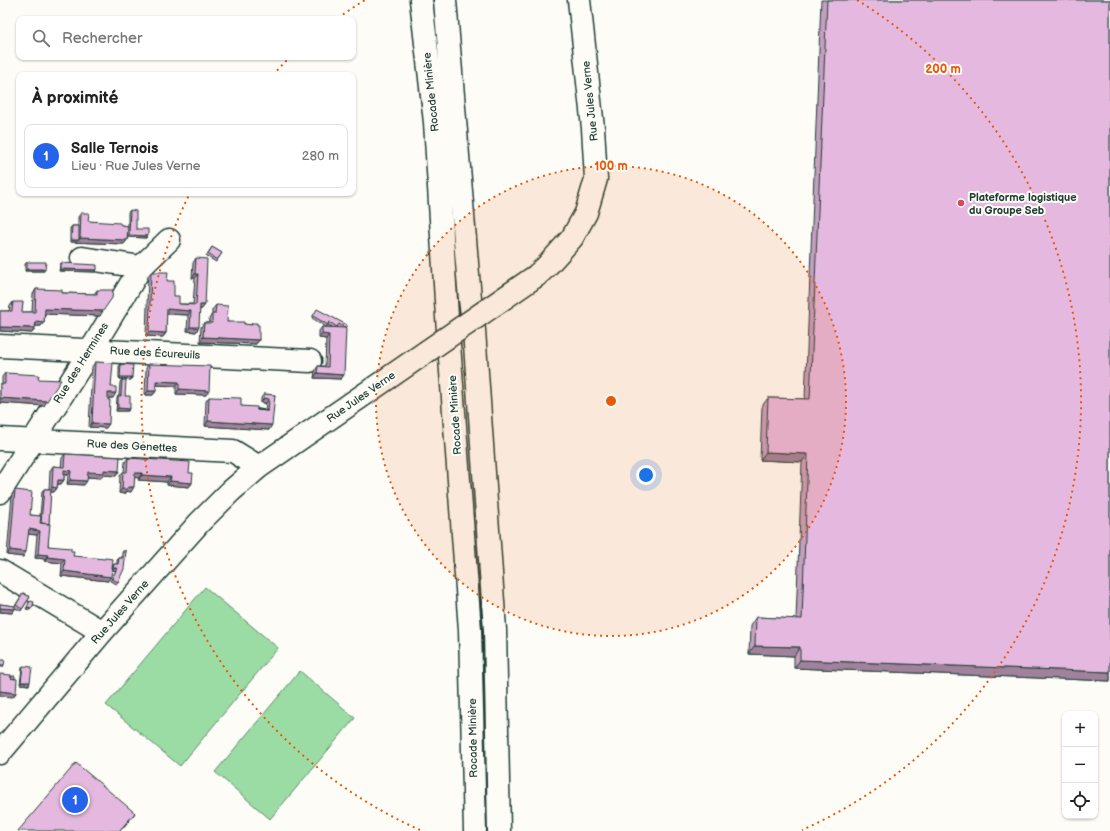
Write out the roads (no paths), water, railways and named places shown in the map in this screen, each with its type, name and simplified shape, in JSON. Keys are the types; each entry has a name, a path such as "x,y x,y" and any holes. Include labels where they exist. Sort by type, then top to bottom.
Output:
{"main road":[{"name":"Rocade Minière","path":"421,0 435,122 447,317 470,630 475,831"},
{"name":"Rocade Minière","path":"445,0 470,300 474,330 494,614 499,831"},
{"name":"Rue Jules Verne","path":"3,744 199,523 231,491 259,467 536,276 572,238 586,213 596,179 593,128 579,0"},
{"name":"Rue des Hermines","path":"0,492 91,350 141,267 169,240"},
{"path":"82,258 141,267"},
{"name":"Rue des Écureuils","path":"0,346 310,361"},
{"name":"Rue des Genettes","path":"0,439 233,451 259,467"},
{"path":"0,571 102,632"}],"place":[{"name":"Plateforme logistique du Groupe Seb","path":"961,203"},
{"name":"Salle Ternois","path":"75,800"}]}
